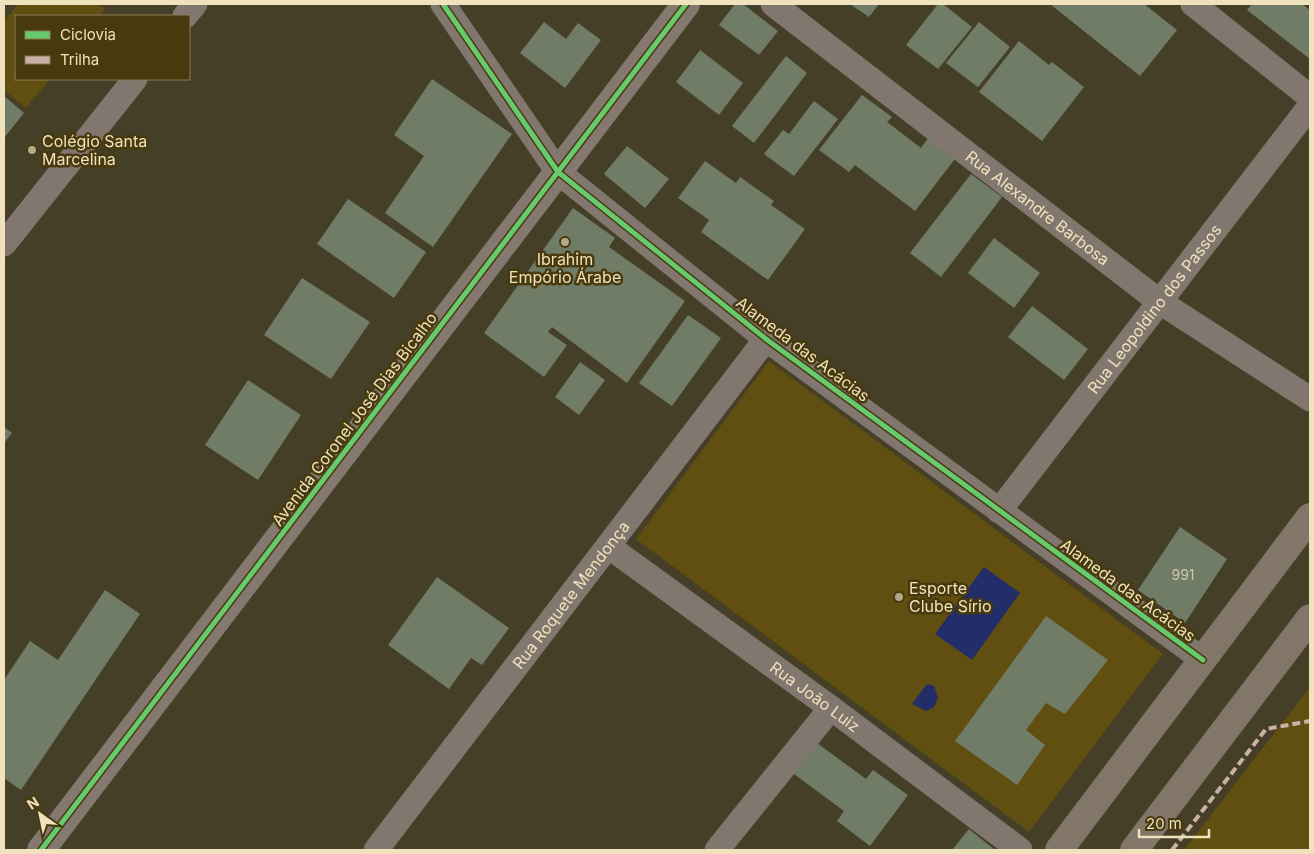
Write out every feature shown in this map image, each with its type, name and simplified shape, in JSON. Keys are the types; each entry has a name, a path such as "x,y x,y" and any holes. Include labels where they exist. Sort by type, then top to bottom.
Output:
{"main road":[{"path":"1059,850 1310,517"},
{"path":"1134,850 1310,618"}],"street":[{"path":"186,15 195,4"},
{"name":"Alameda das Acácias","path":"443,4 558,172 766,339 1203,660"},
{"name":"Avenida Coronel José Dias Bicalho","path":"41,850 686,4"},
{"name":"Rua Alexandre Barbosa","path":"773,4 1160,302 1310,399"},
{"path":"1193,4 1310,97"},
{"path":"4,244 134,80"},
{"name":"Rua Leopoldino dos Passos","path":"999,511 1310,106"},
{"name":"Rua Roquete Mendonça","path":"376,850 766,339"},
{"name":"Rua João Luiz","path":"608,546 831,708 1020,850"},
{"path":"717,850 831,708"}],"shaded area":[{"path":"18,4 98,4 105,9 100,15 15,15 15,80 49,80 26,108 4,90 4,21"},
{"name":"Esporte Clube Sírio","path":"769,361 1163,654 1029,832 636,539"},
{"path":"1310,687 1310,850 1184,850"}],"water":[{"path":"984,567 1020,593 972,660 935,634"},
{"path":"927,684 934,686 938,698 934,707 926,711 912,704"}],"building":[{"path":"735,4 743,4 778,31 759,55 719,25"},
{"path":"850,4 879,4 869,17"},
{"path":"938,4 943,4 972,27 938,69 906,45"},
{"path":"1050,4 1144,4 1177,30 1140,76"},
{"path":"1252,4 1302,4 1310,10 1310,59 1247,10"},
{"path":"544,22 566,39 578,23 601,40 565,88 520,53"},
{"path":"979,22 1010,47 978,87 946,63"},
{"path":"1019,41 1049,65 1052,62 1084,87 1042,141 979,92"},
{"path":"700,50 743,83 719,115 676,82"},
{"path":"786,56 807,73 754,143 732,126"},
{"path":"432,79 512,134 433,247 385,213 424,156 394,135"},
{"path":"862,95 892,117 887,122 921,148 931,134 958,155 915,211 855,165 849,172 819,150"},
{"path":"4,96 24,113 4,138"},
{"path":"814,101 838,119 794,176 764,154 783,130 789,134"},
{"path":"627,146 669,179 645,208 604,174"},
{"path":"705,161 736,183 740,177 774,201 771,205 805,229 768,280 701,232 709,220 678,198"},
{"path":"971,174 1002,197 941,277 910,253"},
{"path":"348,199 426,252 394,298 317,244"},
{"path":"573,208 615,238 609,247 685,301 627,383 552,327 548,332 567,345 544,377 484,333"},
{"path":"994,238 1040,273 1014,308 968,273"},
{"path":"302,278 370,322 331,379 264,335"},
{"path":"1032,306 1088,349 1064,380 1008,337"},
{"path":"688,315 721,338 672,406 639,383"},
{"path":"580,362 605,380 579,415 555,397"},
{"path":"248,380 301,415 258,480 205,445"},
{"path":"4,427 12,433 4,443"},
{"path":"1180,527 1227,559 1185,623 1138,590"},
{"path":"437,577 509,628 482,665 471,658 449,689 388,645"},
{"path":"105,590 140,614 21,790 4,778 4,680 30,641 58,660"},
{"path":"1046,616 1108,660 1065,714 1046,703 1026,730 1045,745 1017,785 955,741"},
{"path":"817,743 866,779 873,770 908,795 870,846 837,821 844,811 794,774"},
{"path":"969,829 995,850 952,850"}],"marked path":[{"path":"1172,850 1266,729 1310,721"}],"cycle path":[{"path":"443,4 558,172 766,339 1203,660"},
{"path":"41,850 686,4"}],"place":[{"name":"Colégio Santa Marcelina","path":"32,150"},
{"name":"Ibrahim Empório Árabe","path":"565,242"},
{"name":"Esporte Clube Sírio","path":"899,597"}]}
